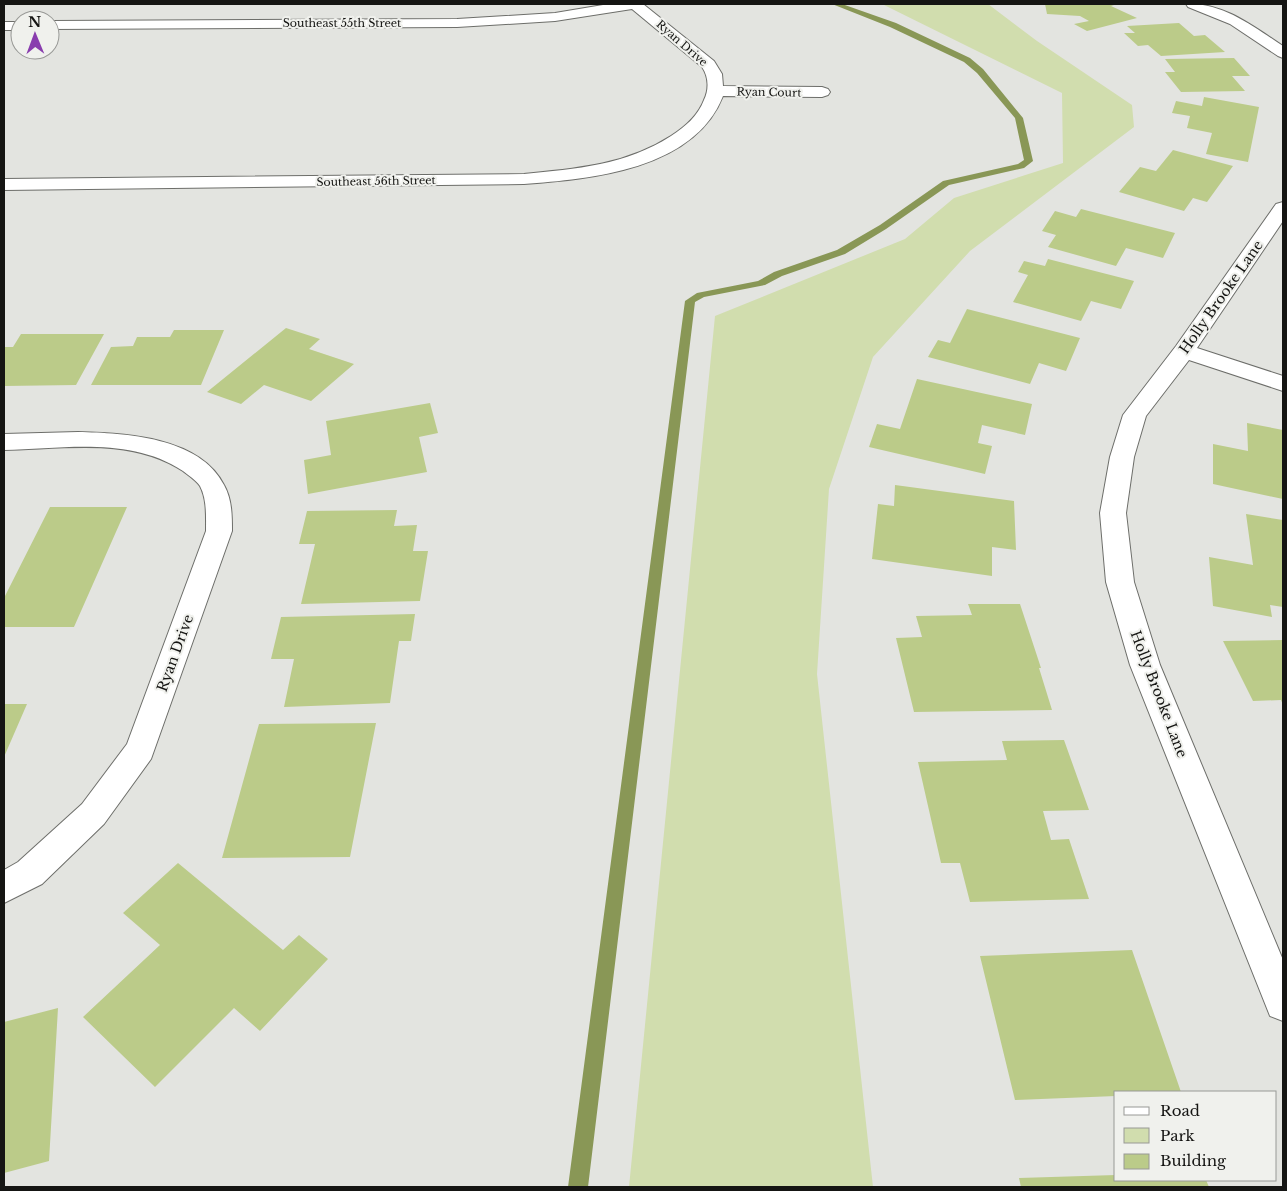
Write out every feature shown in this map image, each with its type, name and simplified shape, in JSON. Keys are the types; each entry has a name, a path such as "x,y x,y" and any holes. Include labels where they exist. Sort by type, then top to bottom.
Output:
{"street":[{"name":"Southeast 55th Street","path":"60,25 466,22 555,17 634,4"},
{"name":"Ryan Drive","path":"634,4 708,64 715,77 716,91"},
{"path":"1194,4 1235,22 1283,53"},
{"name":"Ryan Court","path":"716,91 822,92"},
{"name":"Southeast 56th Street","path":"4,185 524,179 574,175 622,165 674,142 707,114 716,91"},
{"name":"Holly Brooke Lane","path":"1283,208 1184,351 1135,415 1122,457 1113,513 1120,582 1145,665 1283,1003"},
{"path":"1184,351 1283,384"},
{"name":"Ryan Drive","path":"4,442 113,440 157,447 186,460 208,479 219,507 219,531 140,750 93,814 30,873 4,887"}],"green space":[{"path":"882,4 988,4 1037,41 1132,105 1134,127 970,251 873,357 829,489 817,674 873,1187 629,1187 715,316 905,239 954,198 1063,163 1062,93"}],"building":[{"path":"1045,4 1117,4 1111,6 1137,18 1087,31 1074,24 1089,21 1080,16 1047,14"},
{"path":"1179,23 1194,36 1205,35 1225,52 1161,56 1148,45 1138,46 1124,33 1135,33 1127,26"},
{"path":"1234,58 1250,76 1232,76 1245,91 1181,92 1165,72 1175,72 1165,59"},
{"path":"1204,97 1259,107 1248,162 1206,154 1212,133 1187,128 1190,116 1172,113 1176,101 1202,106"},
{"path":"1173,150 1233,166 1207,202 1193,198 1184,211 1119,192 1140,167 1156,171"},
{"path":"1081,209 1175,233 1163,258 1126,248 1116,266 1048,247 1056,235 1042,231 1055,211 1076,217"},
{"path":"1048,259 1134,281 1121,309 1091,301 1081,321 1013,302 1028,275 1018,272 1024,261 1045,266"},
{"path":"967,309 1080,338 1066,371 1039,363 1030,384 928,357 938,340 950,343"},
{"path":"286,328 320,339 309,349 354,364 311,401 264,385 241,404 207,392"},
{"path":"174,330 224,330 201,385 91,385 111,347 133,346 137,337 170,337"},
{"path":"21,334 104,334 76,385 4,386 4,347 13,347"},
{"path":"917,379 1032,404 1025,435 982,425 978,443 992,446 985,474 869,447 877,424 900,429"},
{"path":"430,403 438,433 419,437 427,472 308,494 304,460 331,455 326,421"},
{"path":"1247,423 1283,430 1283,499 1213,484 1213,444 1248,451"},
{"path":"895,485 1014,501 1016,550 992,547 992,576 872,559 878,504 894,506"},
{"path":"50,507 127,507 74,627 4,627 4,598"},
{"path":"397,510 394,526 417,525 413,551 428,551 420,601 301,604 315,544 299,544 307,511"},
{"path":"1246,514 1283,520 1283,607 1270,605 1272,617 1213,606 1209,557 1253,565"},
{"path":"968,604 1020,604 1041,668 1039,668 1052,710 914,712 896,638 922,637 916,616 972,615"},
{"path":"415,614 411,641 399,641 390,703 284,707 294,659 271,659 281,617"},
{"path":"1283,640 1283,705 1281,700 1253,701 1223,641"},
{"path":"4,704 27,704 4,757"},
{"path":"376,723 350,857 222,858 259,724"},
{"path":"1064,740 1089,810 1043,811 1051,840 1069,839 1089,899 970,902 960,863 941,863 918,762 1007,760 1002,741"},
{"path":"178,863 283,950 299,935 328,959 260,1031 234,1008 155,1087 83,1017 160,945 123,913"},
{"path":"1132,950 1181,1091 1114,1091 1114,1096 1015,1100 980,956"},
{"path":"58,1008 49,1161 4,1173 4,1022"},
{"path":"1114,1175 1114,1181 1206,1181 1209,1187 1021,1187 1019,1178"}],"waterway":[{"path":"578,1187 690,301 701,295 761,283 778,274 841,252 883,227 946,183 1021,166 1029,161 1019,118 980,71 967,60 893,25 836,4"}]}
